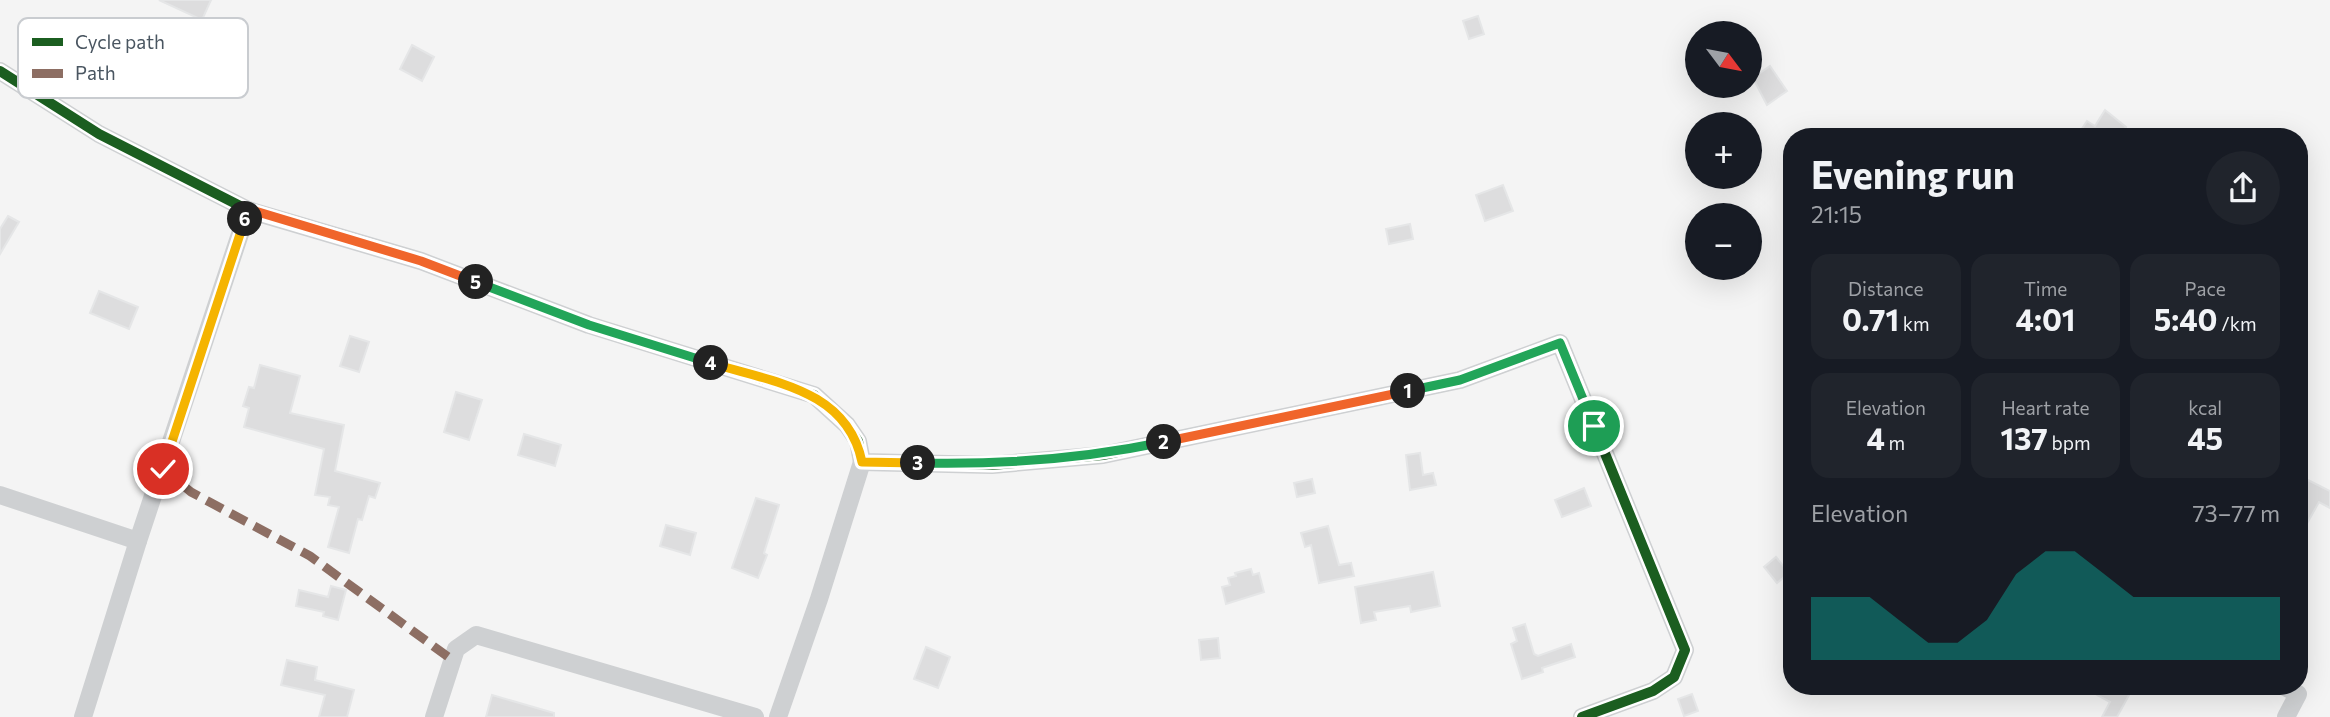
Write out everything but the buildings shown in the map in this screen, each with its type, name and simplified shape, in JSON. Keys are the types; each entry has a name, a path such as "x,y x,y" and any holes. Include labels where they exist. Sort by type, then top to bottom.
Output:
{"street":[{"path":"0,71 18,82"},
{"path":"42,98 99,134 248,209 421,261 589,325 814,395 847,425 858,441 862,462 778,717"},
{"path":"83,717 248,209"},
{"path":"862,462 992,465 1103,455 1460,380 1560,343 1685,650 1674,677 1653,691 1583,717"},
{"path":"0,495 138,541"},
{"path":"434,717 456,649 476,635 755,717"},
{"path":"2286,717 2297,695"}],"marked path":[{"path":"163,469 191,492 310,556 451,659"}],"cycle path":[{"path":"0,71 18,82"},
{"path":"42,98 99,134 248,210 421,261 589,325 814,395 847,425 858,441 862,462 992,465 1103,455 1460,380 1560,343 1685,650 1674,677 1653,691 1582,717"}],"route":[{"path":"163,469 248,209 421,261 589,325 814,395 833,409 847,425 858,441 862,462 992,465 1103,455 1460,380 1560,343 1594,426"}]}
